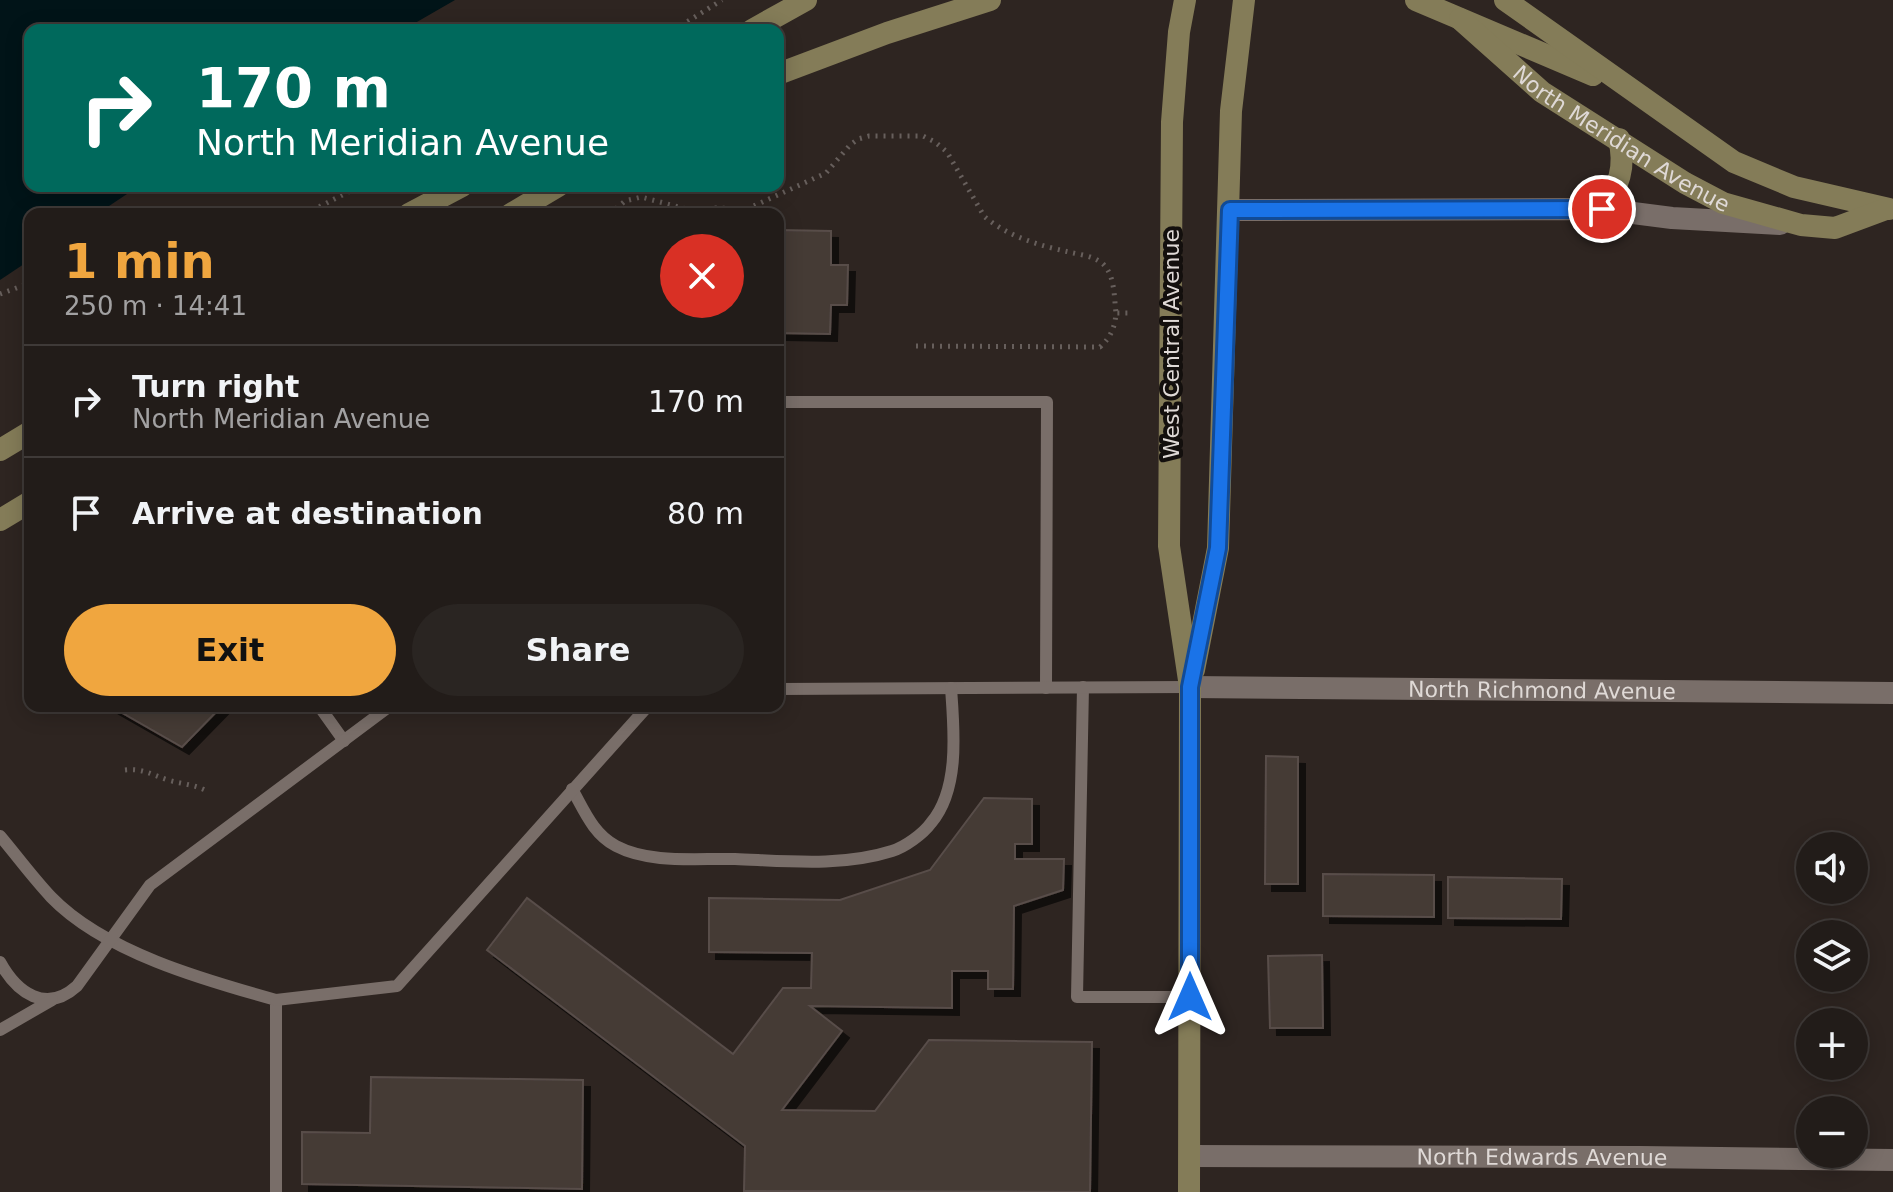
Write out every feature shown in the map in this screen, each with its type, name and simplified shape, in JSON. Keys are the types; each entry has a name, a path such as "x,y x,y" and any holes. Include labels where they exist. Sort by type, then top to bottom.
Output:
{"main road":[{"path":"784,72 887,33 990,0"},
{"name":"West Central Avenue","path":"1185,0 1179,32 1172,122 1169,546 1190,687 1189,1192"},
{"name":"West Central Avenue","path":"1190,687 1218,548 1231,111 1244,0"},
{"name":"North Meridian Avenue","path":"1416,0 1638,95"},
{"name":"North Meridian Avenue","path":"1505,0 1734,162 1794,187 1890,209"},
{"path":"763,24 803,1"},
{"name":"North Meridian Avenue","path":"1460,19 1542,92 1685,183 1723,203 1801,225 1835,228 1890,209"},
{"path":"1602,209 1619,183 1622,154 1619,139"},
{"path":"420,208 451,192"},
{"path":"521,208 548,192"},
{"path":"0,450 24,436"},
{"path":"0,520 24,506"}],"street":[{"name":"North Meridian Avenue","path":"1230,210 1602,209 1672,218 1801,225"},
{"name":"North Richmond Avenue","path":"1190,687 1893,693"},
{"name":"North Edwards Avenue","path":"1190,1156 1893,1160"}],"lane":[{"path":"784,402 1047,402 1046,688"},
{"path":"1083,687 1077,997 1190,997"},
{"path":"784,689 1190,687"},
{"path":"572,789 600,835 628,851 660,858 824,862 896,850 932,823 952,778 954,731 951,688"},
{"path":"323,712 344,741"},
{"path":"0,1030 52,1000 66,996 77,986 150,885 382,712"},
{"path":"0,836 52,898 108,941 226,986 276,1000 397,986 643,712"},
{"path":"0,962 11,983 29,994 52,1000"},
{"path":"276,1000 276,1192"}],"path":[{"path":"684,24 722,0"},
{"path":"749,208 826,173 858,139 869,136 923,136 947,152 984,216 991,222 1029,241 1090,257 1104,266 1113,289 1114,329 1100,347 916,346"},
{"path":"317,208 348,192"},
{"path":"617,208 625,201 641,197 683,208"},
{"path":"0,294 24,285"},
{"path":"1116,313 1133,313"},
{"path":"125,770 143,769 165,779 205,790"}],"shaded area":[{"path":"0,0 455,0 413,24 24,24 24,192 130,192 106,208 24,208 24,264 0,280"}],"building":[{"path":"784,230 831,231 831,265 848,265 847,305 831,305 830,334 784,333"},
{"path":"121,712 216,712 182,747"},
{"path":"1266,756 1298,757 1298,884 1265,884"},
{"path":"984,798 1032,799 1032,844 1015,844 1015,859 1064,859 1063,890 1014,906 1013,989 988,989 988,971 952,971 952,1008 810,1006 842,1031 782,1110 875,1111 929,1040 1092,1042 1090,1192 744,1191 745,1146 487,950 527,898 733,1054 783,988 811,988 812,953 709,952 709,898 840,900 930,870"},
{"path":"1323,874 1434,875 1434,917 1323,916"},
{"path":"1448,877 1562,879 1561,919 1448,918"},
{"path":"1322,955 1323,1028 1270,1028 1268,956"},
{"path":"371,1077 583,1080 582,1189 302,1184 302,1132 370,1133"}],"route":[{"path":"1190,997 1190,687 1218,548 1230,210 1602,209"}]}
